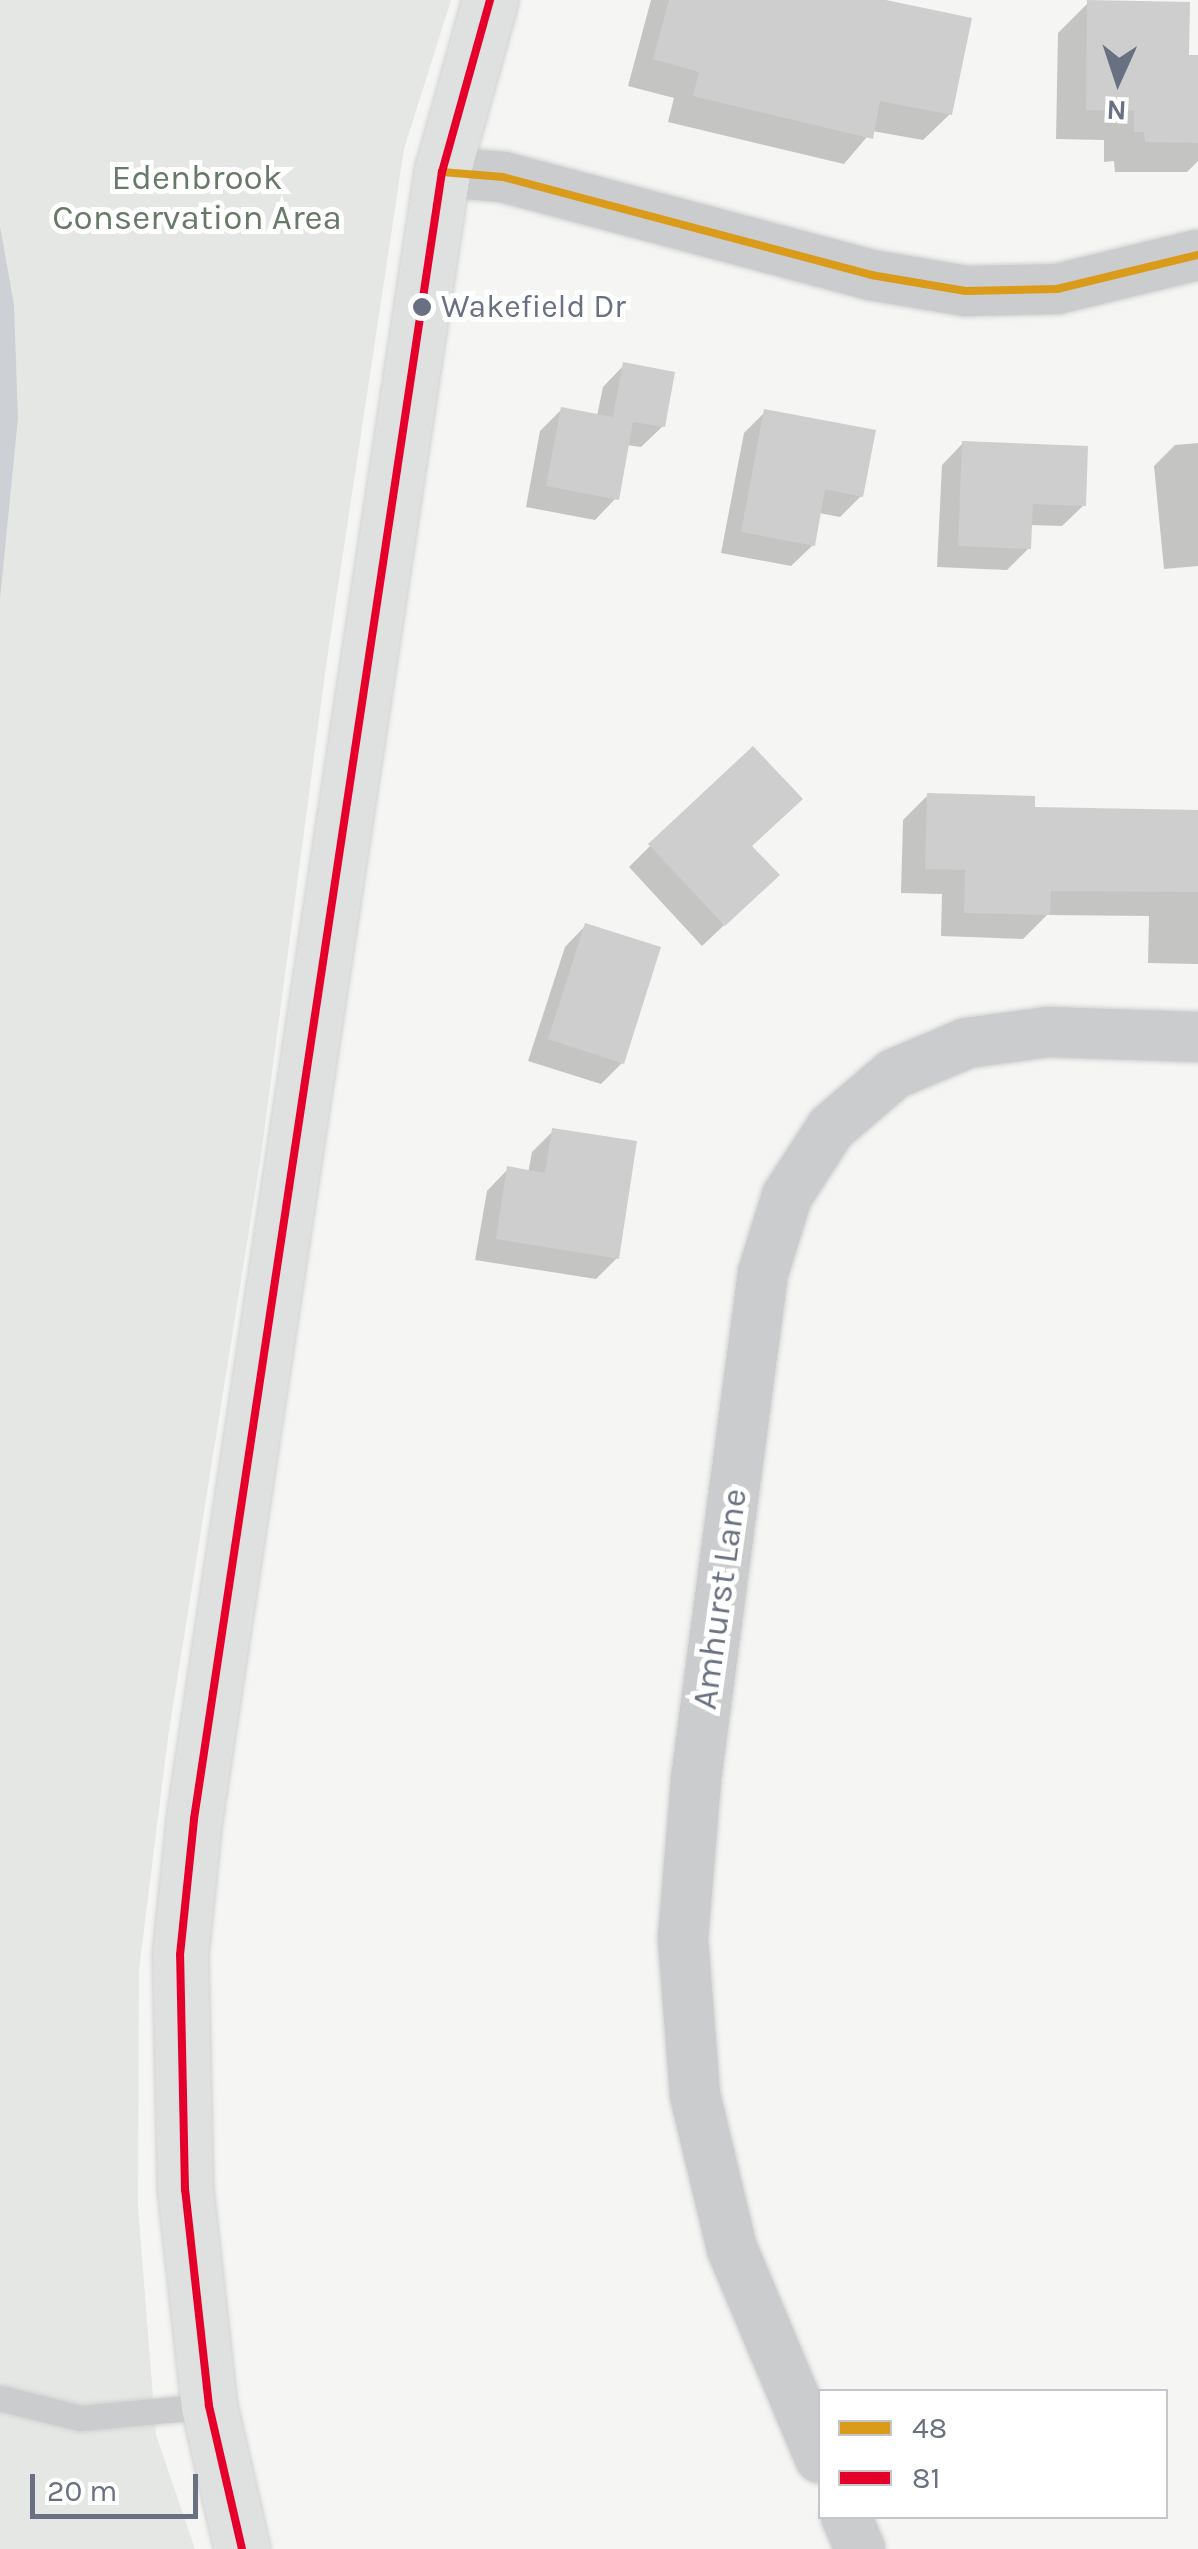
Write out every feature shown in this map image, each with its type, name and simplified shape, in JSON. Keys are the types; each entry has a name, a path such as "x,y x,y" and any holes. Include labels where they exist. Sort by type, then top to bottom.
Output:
{"street":[{"path":"242,2549 209,2406 186,2190 180,1955 194,1819 442,172 476,37 490,0"},
{"path":"442,172 503,177 871,275 966,291 1056,288 1198,255"},
{"name":"Amhurst Lane","path":"818,2453 732,2249 695,2095 683,1938 696,1779 763,1273 787,1196 831,1128 894,1074 967,1043 1032,1034 1198,1037"},
{"path":"847,2519 860,2549"}],"lane":[{"path":"0,2398 80,2418 209,2406"}],"green space":[{"name":"Edenbrook Conservation Area","path":"0,0 451,0 404,149 326,666 261,1155 168,1737 139,1969 138,2207 156,2435 195,2549 0,2549"}],"shaded area":[{"path":"0,226 14,305 18,418 0,599"}],"building":[{"path":"669,0 886,0 972,18 952,115 880,101 873,139 693,96 699,72 653,59"},
{"path":"1087,0 1190,2 1189,55 1198,55 1198,143 1145,142 1144,132 1134,132 1134,111 1086,110"},
{"path":"623,362 675,372 665,427 633,422 619,500 546,486 561,407 613,417"},
{"path":"764,409 876,430 863,497 825,489 815,546 741,532"},
{"path":"962,441 1088,446 1086,506 1033,504 1031,549 958,546"},
{"path":"753,746 803,799 752,846 780,875 725,926 648,844"},
{"path":"927,793 1035,796 1035,807 1198,810 1198,892 1051,891 1050,915 964,913 965,870 925,869"},
{"path":"585,923 661,947 624,1064 548,1039"},
{"path":"552,1128 637,1141 619,1259 496,1239 507,1166 545,1173"}],"transit line":[{"name":"81","path":"242,2549 209,2406 185,2190 180,1955 194,1819 442,172 490,0"},
{"name":"48","path":"442,172 503,177 871,275 966,291 1057,289 1198,255"}],"place":[{"name":"Wakefield Dr","path":"422,307"}]}
